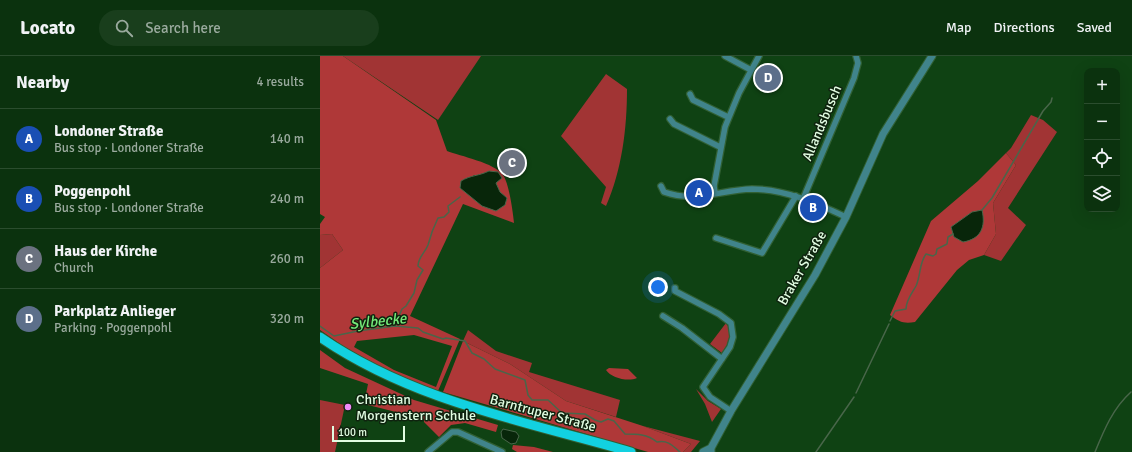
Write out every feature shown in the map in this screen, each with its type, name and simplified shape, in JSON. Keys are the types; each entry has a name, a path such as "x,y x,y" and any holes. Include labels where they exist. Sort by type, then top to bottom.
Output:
{"main road":[{"name":"Barntruper Straße","path":"320,337 361,363 394,380 429,393 522,422 631,452"}],"street":[{"path":"725,56 751,70"},
{"path":"715,193 714,186 720,147 728,117 759,56"},
{"name":"Allandsbusch","path":"803,199 854,78 858,63 856,56"},
{"name":"Braker Straße","path":"703,452 711,450 731,411 815,275 846,217 883,134 932,56"},
{"path":"690,94 693,100 728,117"},
{"path":"670,119 674,124 720,147"},
{"path":"661,186 664,192 694,198 715,193 765,190 783,192 846,217"},
{"path":"716,238 762,253 796,196"},
{"path":"675,288 675,291 719,314 731,323 733,337 730,347 702,387 710,396 731,411"},
{"path":"662,316 682,328 722,359"},
{"path":"428,452 452,432 458,432 502,452"}],"shaded area":[{"path":"320,56 343,56 436,120 447,151 485,163 503,175 509,191 514,223 463,204 410,316 460,339 438,391 399,377 346,348 320,330 320,268 343,250 332,234 320,235 320,224 325,217 320,214","holes":["489,171 500,192 507,198 460,188 474,175 481,175","414,335 452,346 436,387 394,370 354,347 357,341"]},
{"path":"343,56 481,56 438,120"},
{"path":"606,74 627,89 625,134 620,163 606,206 601,203 606,187 561,136"},
{"path":"1031,115 1043,120 1057,132 1008,208 1026,225 1001,261 984,255 996,234 993,203 1016,165 1006,153 1011,148"},
{"path":"1006,153 1016,165 993,203 996,234 984,255 969,260 957,270 915,322 905,323 890,315 931,221 978,181"},
{"path":"489,171 498,172 502,178 496,183 500,192 507,198 505,205 496,211 482,206 460,188 461,181"},
{"path":"982,210 983,222 981,231 978,235 963,242 954,237 951,227 972,212"},
{"path":"332,234 343,250 320,268 320,235"},
{"path":"726,323 731,331 727,345 722,353 710,344"},
{"path":"468,330 496,351 532,363 529,372 620,400 616,417 566,401 510,364 463,341"},
{"path":"463,341 510,364 566,401 643,426 691,444 683,452 648,452 443,392"},
{"path":"320,350 345,368 414,400 498,425 496,432 465,423 451,425 439,437 424,422 424,419 364,404 368,384 320,368"},
{"path":"609,368 628,369 637,378 629,380 616,377 608,373 606,370"},
{"path":"696,389 708,401 721,409 712,422 705,404"},
{"path":"320,400 345,405 335,452 320,452"},
{"path":"643,426 700,441 691,452 683,452 691,444"},
{"path":"503,429 516,432 519,436 516,443 511,444 502,438 501,432"},
{"path":"513,445 534,447 553,452 517,452 512,449"}],"waterway":[{"path":"982,210 992,198 1043,111 1051,102 1052,98"},
{"path":"395,326 402,309 406,306 414,293 417,280 423,270 418,266 419,260 427,248 438,218 444,217 449,212 448,206 460,197"},
{"path":"890,321 895,311 906,309 908,300 918,282 922,261 926,254 933,256 936,254 937,249 947,244 948,237 953,234"},
{"path":"856,393 889,324"},
{"name":"Sylbecke","path":"320,326 334,336 395,326 418,328 423,332 443,339 446,338 465,341 472,353 484,359 495,369 525,380 528,395 532,400 548,400 562,413 585,414 601,422 608,419 614,421 625,434 642,435 657,442 667,442 680,452"},
{"path":"1095,452 1114,412 1131,392"},
{"path":"816,452 854,397"}],"place":[{"name":"Parkplatz Anlieger","path":"768,78"},
{"name":"Haus der Kirche","path":"512,163"},
{"name":"Londoner Straße","path":"699,193"},
{"name":"Poggenpohl","path":"813,208"},
{"name":"Christian Morgenstern Schule","path":"348,407"}]}
